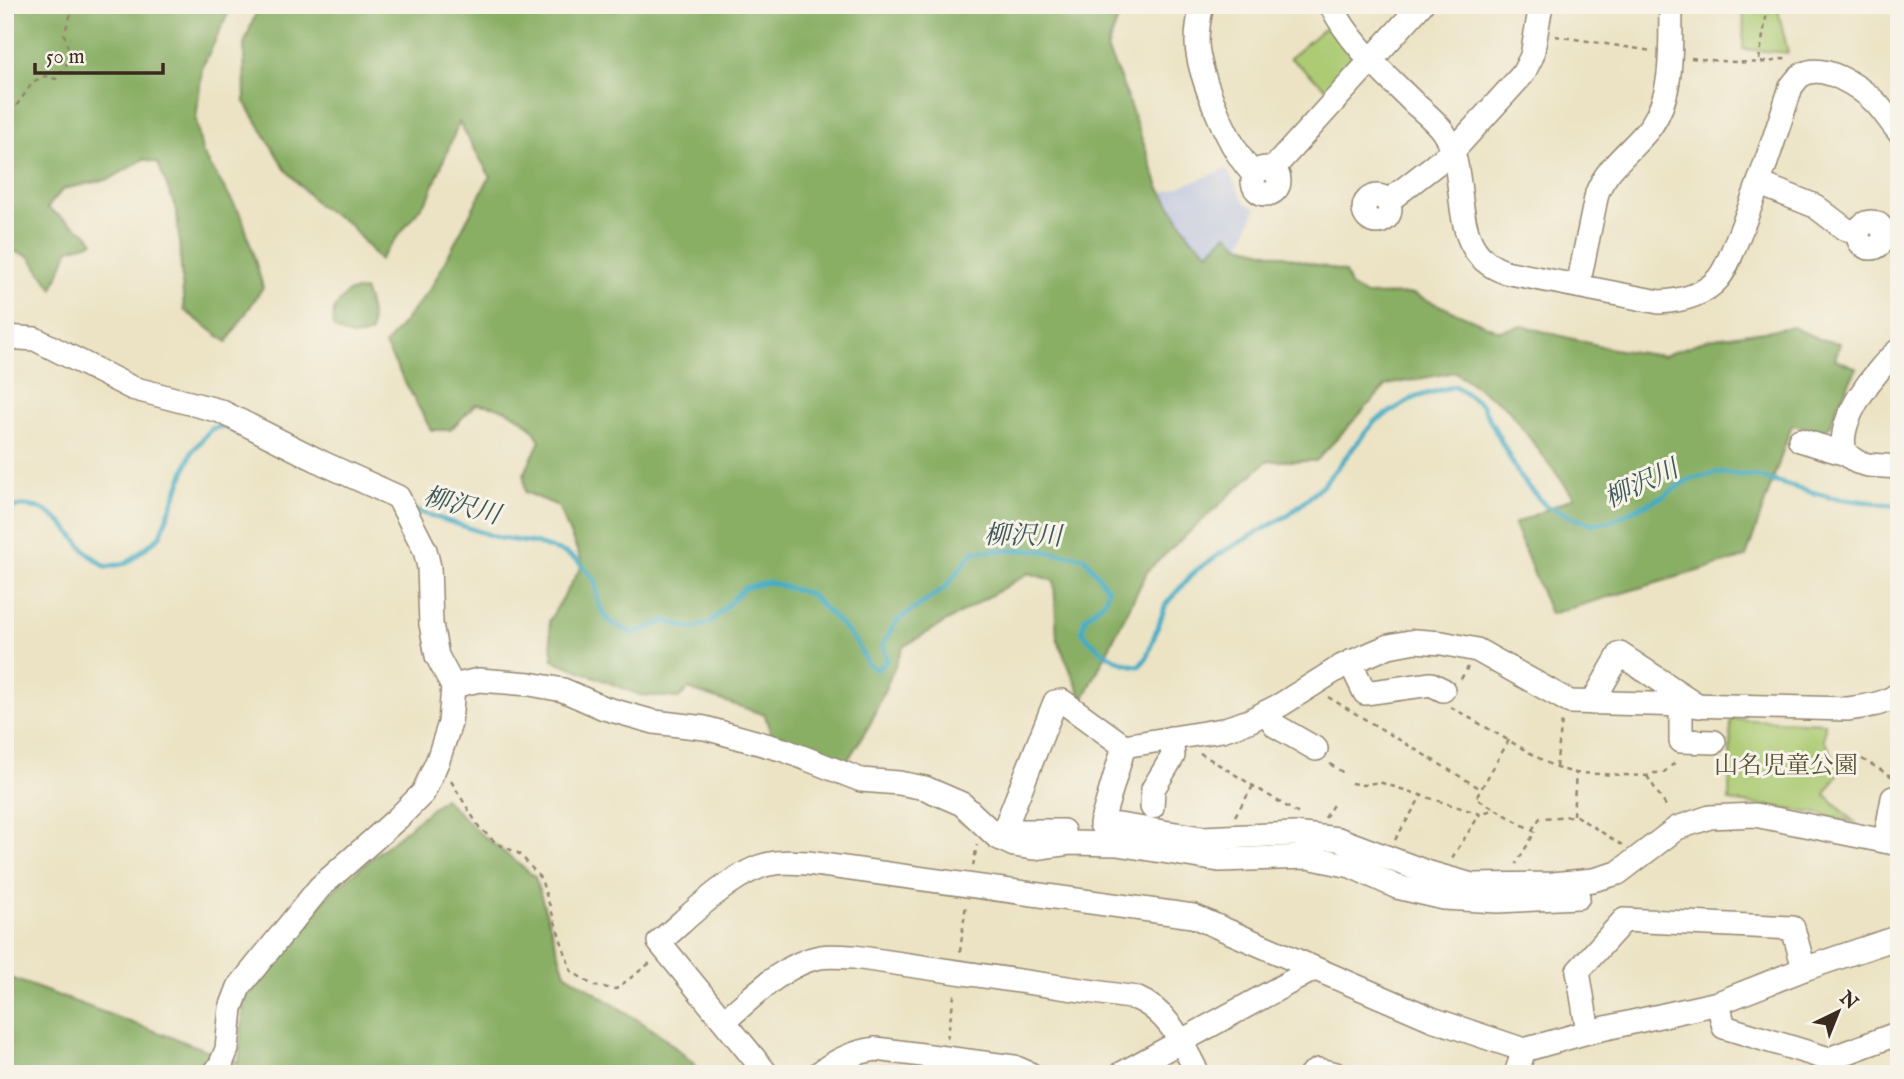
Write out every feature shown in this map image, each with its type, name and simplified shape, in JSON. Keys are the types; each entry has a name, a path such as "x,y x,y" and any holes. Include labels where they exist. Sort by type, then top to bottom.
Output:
{"street":[{"path":"1202,5 1198,19 1197,44 1202,74 1244,166 1264,173 1279,162 1421,5"},
{"path":"1331,5 1345,30 1371,60 1443,131 1453,151 1467,237 1483,261 1505,272 1660,302 1679,302 1702,292 1718,279 1729,260 1760,184 1791,87 1800,75 1822,71 1861,91 1875,103 1899,132"},
{"path":"1387,202 1453,151 1523,74 1532,56 1538,34 1541,5"},
{"path":"1578,286 1597,193 1602,181 1650,128 1661,108 1668,75 1671,5"},
{"path":"1760,184 1815,206 1845,229 1858,233"},
{"path":"5,337 35,339 132,388 220,411 404,507 425,550 429,567 431,624 438,656 453,686 450,723 438,760 423,793 320,887 239,987 231,1008 226,1049 214,1074"},
{"path":"1846,454 1843,444 1847,422 1861,394 1882,365 1899,350"},
{"path":"1800,440 1846,454 1857,462 1899,467"},
{"path":"1124,746 1101,824 1093,830 1014,831 1007,823 1055,702 1062,701 1124,746 1222,730 1266,712 1350,662 1389,646 1415,642 1442,643 1477,650 1570,702 1848,709 1894,698 1899,693"},
{"path":"1592,703 1620,654 1690,706"},
{"path":"1350,662 1365,692 1431,684 1449,693"},
{"path":"453,686 479,680 563,690 604,708 654,722 718,732 784,750 861,780 925,788 962,804 1005,841 1033,848 1070,843 1117,844 1219,860 1308,857 1351,866 1397,887 1444,898 1498,901 1580,897 1634,881 1673,846 1698,834 1750,822 1899,860"},
{"path":"1690,706 1681,740 1714,743"},
{"path":"1266,712 1276,726 1316,749"},
{"path":"1152,807 1153,789 1172,756 1171,738"},
{"path":"1101,824 1202,838 1294,834 1338,839 1426,872 1472,885 1553,884 1593,880 1618,873 1677,828 1710,817 1892,842 1896,789"},
{"path":"767,1074 659,942 735,879 760,867 783,862 969,884 1193,916 1432,1019 1524,1050 1588,1032 1718,1003 1804,969 1899,937"},
{"path":"1588,1032 1578,971 1624,920 1793,928 1804,969"},
{"path":"724,1020 788,969 822,957 854,957 1136,998 1150,1004 1164,1016 1198,1074"},
{"path":"1121,1074 1314,969"},
{"path":"1718,1003 1724,1027 1829,1059 1899,1033"},
{"path":"818,1074 857,1051 876,1049 1014,1067 1030,1074"},
{"path":"1516,1074 1524,1050"},
{"path":"1311,1074 1318,1070 1336,1074"}],"path":[{"path":"5,122 33,82 45,76 56,79 71,58 64,34 74,5"},
{"path":"1758,62 1768,5"},
{"path":"1538,34 1647,51"},
{"path":"1690,58 1758,62 1782,61 1788,56"},
{"path":"1464,675 1449,693 1509,740 1556,768 1576,773 1647,776 1663,773 1676,763 1681,740"},
{"path":"1320,691 1480,789"},
{"path":"1556,768 1561,723"},
{"path":"1509,740 1476,798 1535,832 1516,864"},
{"path":"1199,752 1308,820"},
{"path":"1862,759 1896,789"},
{"path":"438,760 479,827 496,843 520,854 541,879 571,971 594,986 616,989 666,950"},
{"path":"1573,816 1576,773"},
{"path":"1647,776 1668,809"},
{"path":"1350,782 1363,785 1379,782 1480,814 1496,809"},
{"path":"1233,818 1253,786"},
{"path":"1390,849 1423,794"},
{"path":"1325,819 1334,803"},
{"path":"1452,858 1480,814"},
{"path":"1532,830 1539,818 1573,816 1632,851"},
{"path":"944,1059 969,884 981,823"}],"shaded area":[{"path":"1227,169 1245,203 1256,208 1241,245 1209,252 1191,238 1163,193"}],"green space":[{"path":"5,5 232,5 202,68 196,120 202,152 242,217 263,287 227,342 184,310 177,212 158,163 144,159 110,179 63,189 47,208 88,234 94,242 69,249 53,289 29,256 5,249"},
{"path":"259,5 1123,5 1107,49 1159,187 1191,238 1209,252 1227,234 1241,245 1345,272 1350,286 1366,295 1413,294 1499,331 1522,326 1613,349 1663,356 1708,339 1792,327 1819,339 1840,343 1835,359 1857,368 1837,406 1831,425 1822,431 1792,425 1746,557 1550,614 1514,524 1574,497 1507,408 1455,372 1387,385 1316,461 1267,461 1148,570 1083,700 1057,639 1054,581 1029,573 903,647 870,724 846,763 772,739 765,715 688,689 679,698 640,695 553,660 549,621 583,564 558,506 525,492 524,474 540,441 522,419 505,410 486,405 476,404 450,430 431,430 385,345 431,288 490,176 459,122 429,197 379,260 349,224 319,206 285,169 245,102 244,44"},
{"path":"1744,5 1777,5 1788,53 1743,49"},
{"path":"1332,26 1351,53 1353,69 1331,92 1290,58 1322,30"},
{"path":"364,290 372,322 371,333 351,336 333,327 334,309 348,292"},
{"name":"山名児童公園","path":"1731,719 1825,723 1824,740 1841,770 1825,794 1855,823 1821,814 1729,801"},
{"path":"444,798 475,829 535,877 565,973 658,1033 692,1062 701,1074 5,1074 5,976 239,1062 244,1001 330,893"}],"waterway":[{"name":"柳沢川","path":"411,509 499,538 535,543 565,553 577,560 596,581 598,603 609,621 633,634 665,621 693,629 711,622 744,588 768,582 810,594 846,630 867,663 877,670 887,660 883,645 897,621 945,588 974,551 1036,550 1084,557 1108,589 1105,601 1085,618 1082,631 1107,654 1139,666 1146,659 1166,604 1195,571 1290,514 1323,485 1375,421 1416,397 1455,386 1482,405 1520,477 1545,505 1594,524 1611,521 1664,496 1688,480 1717,473 1756,476 1829,497 1899,506"},
{"name":"柳沢川","path":"5,509 31,506 51,514 86,552 106,567 127,563 160,536 192,452 211,429 223,426 305,466"}]}
